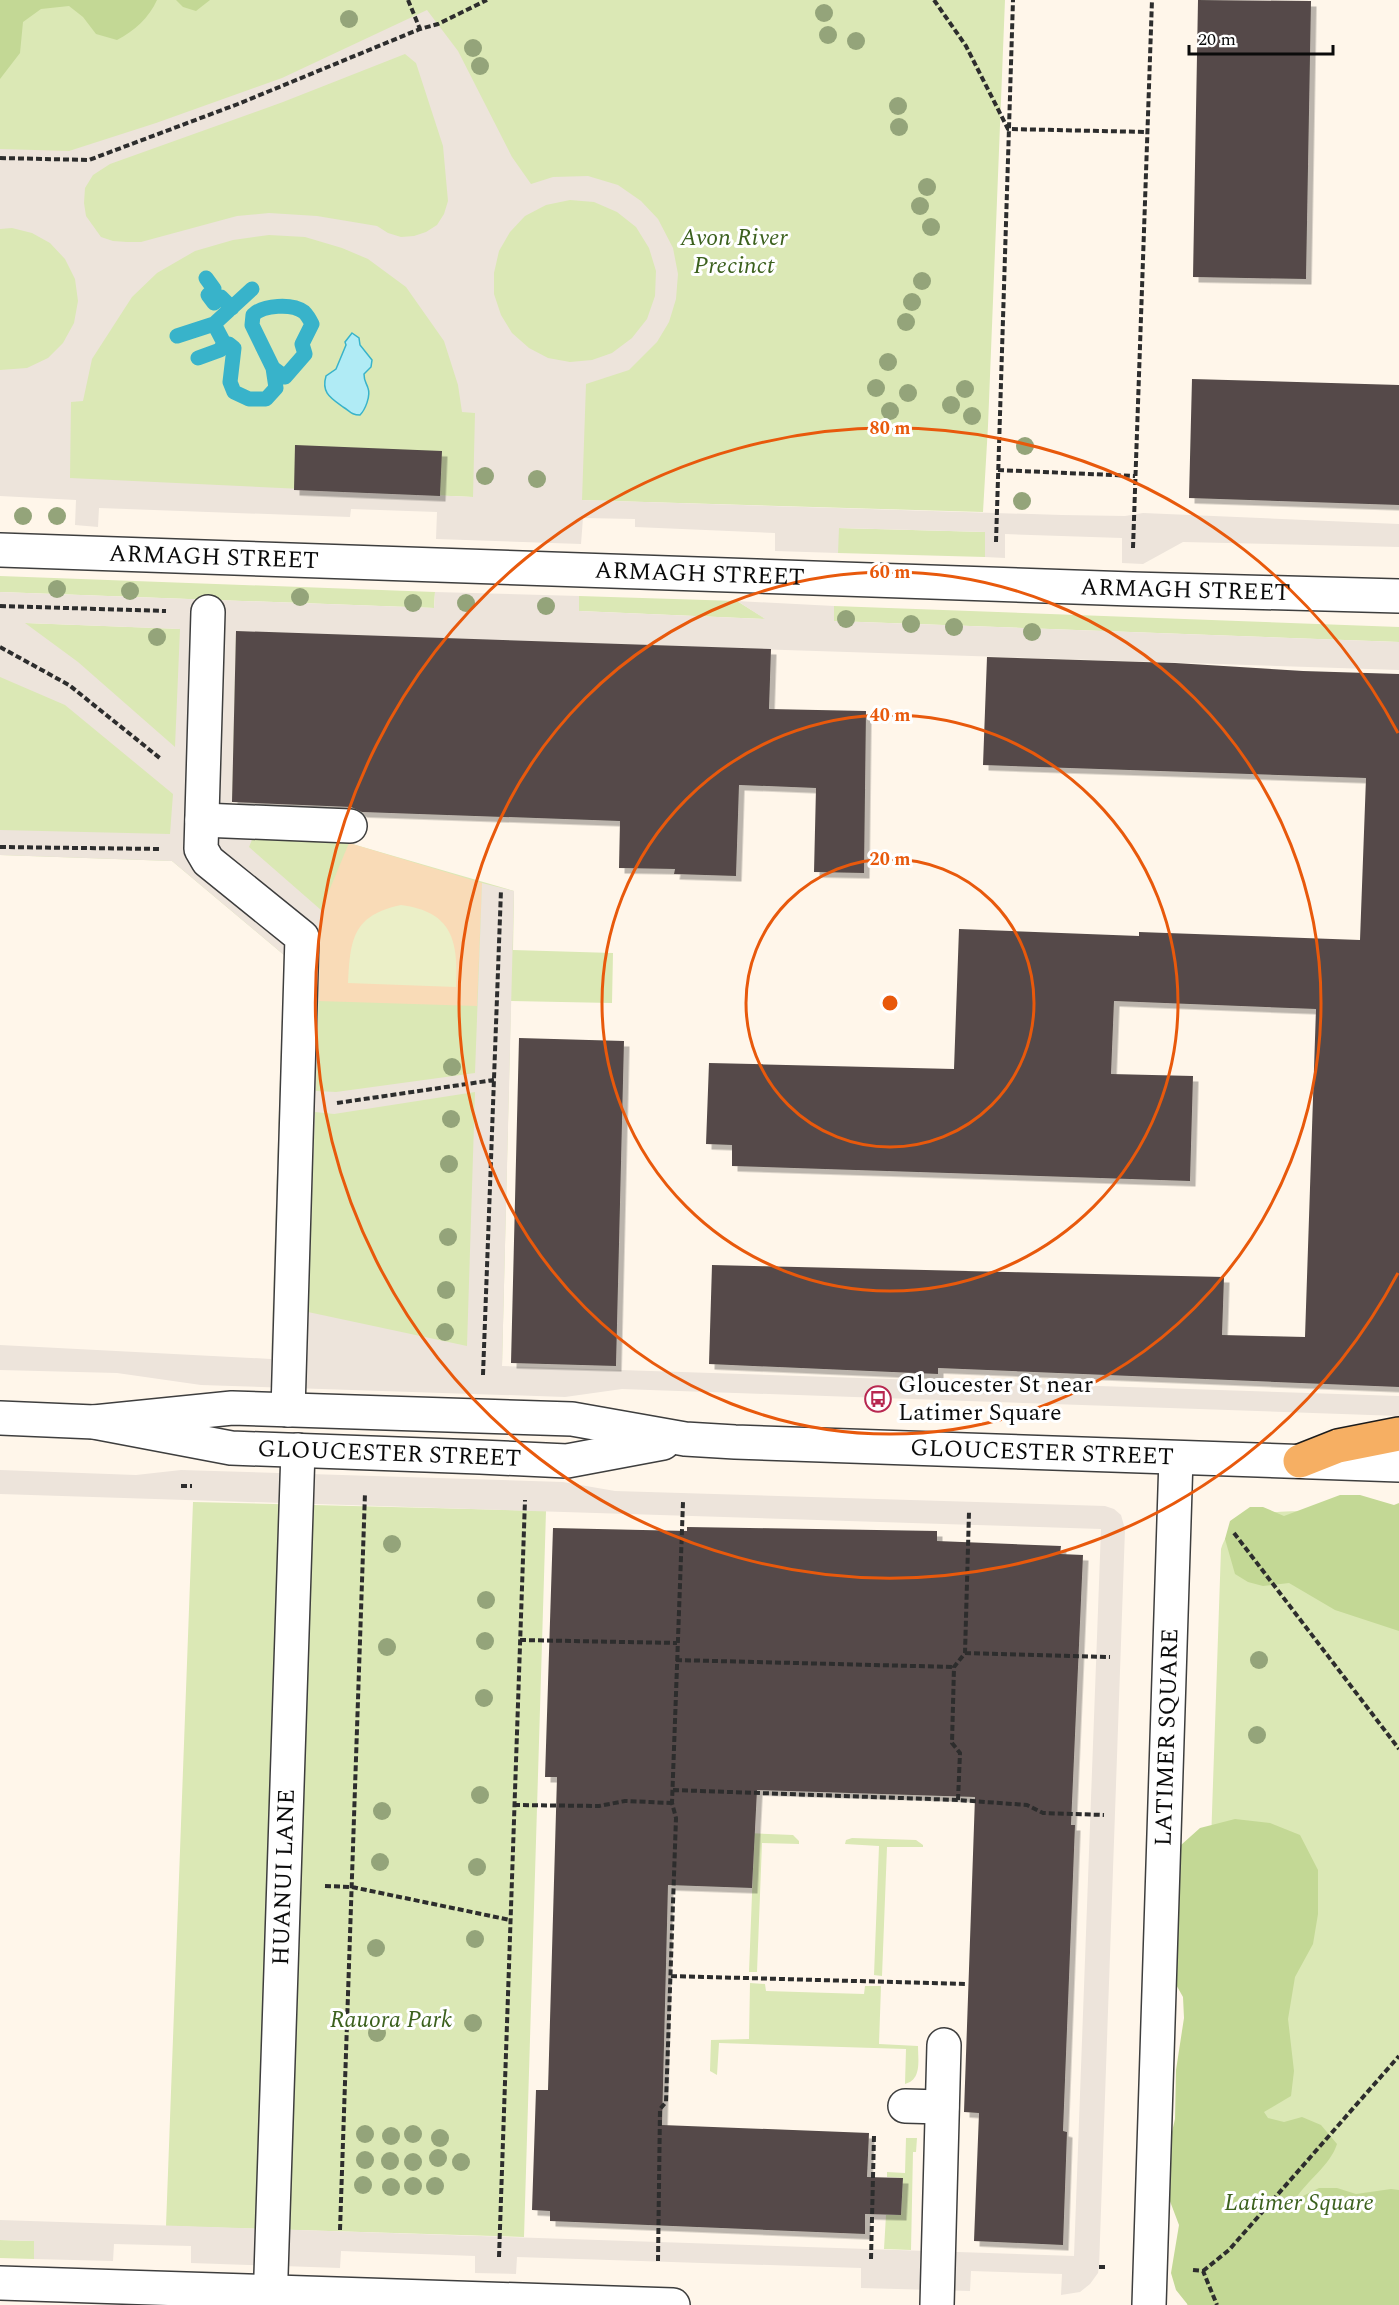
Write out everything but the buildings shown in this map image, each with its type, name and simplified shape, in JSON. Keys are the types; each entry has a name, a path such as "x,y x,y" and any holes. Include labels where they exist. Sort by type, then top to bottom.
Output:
{"main road":[{"path":"1300,1461 1338,1446 1399,1434"}],"street":[{"name":"ARMAGH STREET","path":"0,550 1399,596"},
{"path":"208,612 201,820 208,861 302,937 288,1410"},
{"path":"201,820 350,826"},
{"name":"GLOUCESTER STREET","path":"0,1418 94,1422 232,1408 572,1419 685,1439 1399,1465"},
{"name":"GLOUCESTER STREET","path":"94,1422 231,1448 567,1461 685,1439"},
{"name":"HUANUI LANE","path":"271,2298 298,1450"},
{"name":"LATIMER SQUARE","path":"1149,2305 1176,1458"},
{"path":"937,2305 944,2045"},
{"path":"905,2106 942,2107"},
{"path":"0,2283 271,2298 672,2305"}],"path":[{"path":"408,0 420,29"},
{"path":"0,158 89,160 238,104 420,29 438,24 488,0"},
{"path":"934,0 966,46 1008,129"},
{"path":"994,584 1013,0"},
{"path":"1132,589 1152,0"},
{"path":"1008,129 1147,132"},
{"path":"998,470 1135,476"},
{"path":"0,606 208,612"},
{"path":"0,647 69,685 201,820"},
{"path":"0,847 201,820"},
{"path":"483,1380 501,890"},
{"path":"298,1101 339,1103 494,1080"},
{"path":"340,2230 365,1489"},
{"path":"498,2264 525,1496"},
{"path":"658,2261 660,2109 666,2102 671,1976 676,1818 672,1803 676,1642 683,1502"},
{"path":"958,1800 960,1753 952,1743 954,1667 965,1653 969,1512"},
{"path":"1234,1533 1399,1749"},
{"path":"520,1640 676,1642"},
{"path":"965,1653 1110,1657"},
{"path":"676,1660 954,1667"},
{"path":"673,1790 958,1800 1027,1805 1043,1813 1104,1815"},
{"path":"514,1805 599,1806 624,1801 672,1803"},
{"path":"284,1884 352,1887 510,1920"},
{"path":"671,1976 966,1984"},
{"path":"1195,2270 1203,2271 1229,2250 1399,2056"},
{"path":"871,2259 874,2133"},
{"path":"1203,2271 1217,2305"}],"green space":[{"name":"Avon River Precinct","path":"0,0 1005,0 983,512 473,497 0,477"},
{"path":"0,0 157,0 150,13 140,23 117,40 96,34 83,17 69,6 41,9 23,22 20,53 0,79"},
{"path":"176,0 210,0 196,11 183,7"},
{"path":"838,528 986,532 985,557 838,553"},
{"path":"0,576 435,592 434,608 0,592"},
{"path":"579,596 737,601 766,619 579,611"},
{"path":"834,606 1399,627 1399,642 834,621"},
{"path":"0,622 236,631 232,807 350,826 349,843 514,891 513,950 613,953 612,1003 511,1001 502,1366 271,1359 284,955 172,861 0,855"},
{"path":"401,905 432,914 449,931 456,956 456,987 348,983 350,954 357,931 373,915"},
{"path":"1340,1495 1360,1495 1394,1505 1399,1503 1399,1631 1335,1610 1289,1583 1263,1586 1248,1582 1235,1574 1225,1539 1230,1521 1250,1507 1263,1507 1284,1516"},
{"name":"Rauora Park","path":"193,1502 546,1511 524,2237 166,2226"},
{"name":"Latimer Square","path":"1271,1512 1399,1514 1399,2305 1187,2305 1196,2281 1221,1549 1227,1535 1236,1525 1246,1519"},
{"path":"1235,1819 1270,1823 1300,1835 1318,1870 1318,1914 1313,1944 1295,1977 1288,2019 1294,2071 1291,2096 1264,2112 1268,2118 1284,2122 1302,2117 1321,2125 1337,2144 1324,2166 1295,2200 1319,2188 1337,2188 1356,2194 1399,2190 1399,2305 1188,2305 1176,2290 1171,2273 1179,2225 1168,2196 1167,2153 1175,2119 1176,2070 1184,2018 1183,1997 1174,1981 1173,1872 1181,1845 1200,1828"},
{"path":"723,1832 793,1835 799,1841 799,1844 762,1843 757,1972 749,1972 754,1843 716,1841"},
{"path":"852,1838 916,1840 923,1845 923,1847 887,1847 882,1976 874,1975 879,1846 845,1844 846,1840"},
{"path":"750,1983 765,1984 766,1991 864,1994 865,1986 881,1986 879,2044 918,2046 917,2074 905,2084 906,2049 719,2043 717,2075 710,2071 711,2040 749,2039"},
{"path":"906,2138 917,2138 916,2152 913,2152 911,2250 884,2249 886,2215 901,2215 903,2178 887,2177 887,2172 905,2173"},
{"path":"0,2240 34,2241 34,2259 0,2258"}],"sand":[{"path":"349,843 482,883 477,1006 318,1001 321,910"}],"shaded area":[{"path":"427,10 458,51 512,157 531,184 553,177 588,176 618,185 641,201 658,219 673,248 678,274 676,299 669,322 657,342 629,370 586,384 582,500 1062,515 1125,516 1143,513 1399,524 1399,547 1183,542 1143,564 1122,563 1122,538 1005,534 1005,558 985,557 985,532 839,528 838,553 775,551 775,533 635,527 635,519 583,518 581,544 436,539 437,512 351,509 350,517 99,508 98,527 75,525 76,500 0,496 0,370 27,368 48,358 63,343 74,323 78,301 75,279 65,259 50,243 32,233 12,228 0,229 0,149 69,151 282,78","holes":["405,54 416,63 443,146 448,201 437,225 426,232 401,237 377,226 317,216 269,213 237,216 141,242 127,242 101,237 86,216 85,188 93,175 110,164 283,102","570,200 594,202 617,212 636,227 649,248 656,271 655,296 647,319 632,338 612,353 592,360 570,362 548,358 529,348 512,333 501,315 494,294 494,273 499,251 510,232 525,216 546,205","269,235 305,237 342,248 368,259 406,287 444,341 458,385 462,412 475,413 473,497 70,478 71,402 83,401 92,359 132,297 157,273 195,251 233,240"]},
{"path":"0,592 434,608 435,592 579,596 579,611 765,619 737,601 834,606 834,621 1399,642 1399,670 236,632 232,807 350,826 349,843 254,835 249,847 321,910 316,1091 336,1092 475,1073 482,883 514,891 502,1366 1399,1396 1399,1416 622,1389 565,1397 201,1385 117,1373 0,1370 0,1345 271,1359 284,955 172,861 0,855 0,830 170,834 173,794 65,705 0,677","holes":["25,623 180,629 175,747 78,662","475,1092 467,1346 308,1312 315,1112 334,1114"]},
{"path":"0,1470 136,1475 181,1470 563,1482 615,1491 1105,1506 1114,1509 1121,1515 1125,1529 1099,2267 1098,2273 1090,2284 1080,2292 1061,2295 1062,2274 971,2271 970,2291 861,2288 861,2268 517,2257 516,2274 475,2273 475,2256 341,2251 340,2268 191,2263 191,2246 114,2244 113,2261 34,2259 34,2241 0,2240 0,2220 1074,2256 1101,1529 0,1494"}],"water":[{"path":"352,333 359,338 360,345 372,360 371,367 364,374 369,395 360,415 353,414 335,401 325,387 326,376 336,369 346,345 345,342"}],"waterway":[{"path":"206,278 214,289 208,295 214,303 221,297 232,308"},
{"path":"214,324 252,289"},
{"path":"198,358 220,350 224,343 229,344 234,348 230,382 234,392 249,399 266,399 276,388 273,368 252,325 253,315 270,307 285,306 299,309 305,313 312,324 302,344 305,354 285,377 273,368"},
{"path":"177,336 214,324 224,343"}],"place":[{"name":"Gloucester St near Latimer Square","path":"878,1399"}]}
